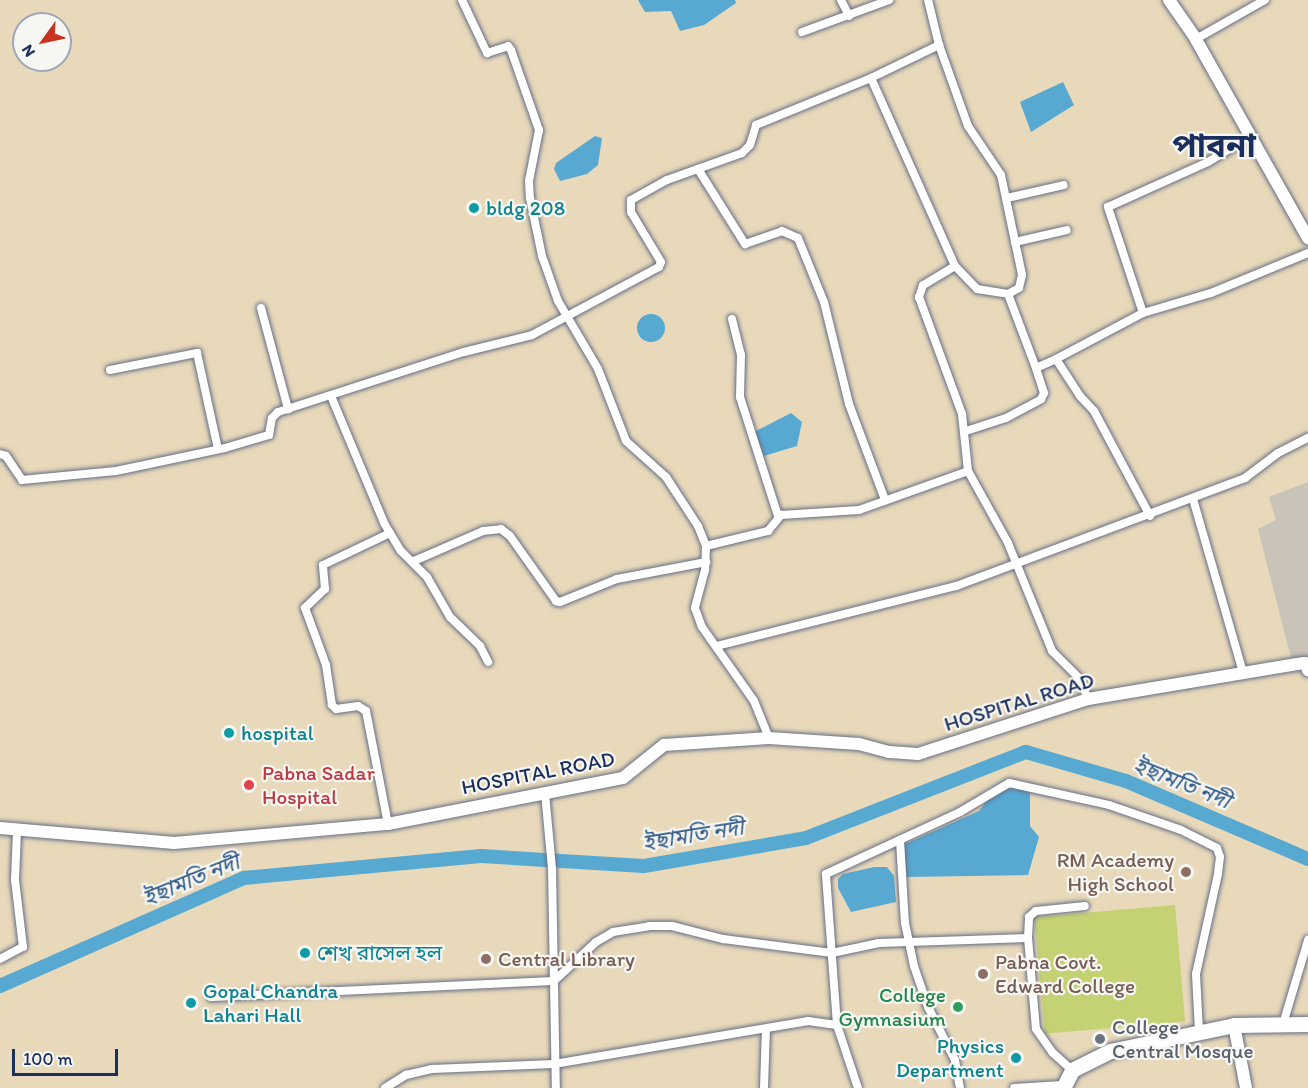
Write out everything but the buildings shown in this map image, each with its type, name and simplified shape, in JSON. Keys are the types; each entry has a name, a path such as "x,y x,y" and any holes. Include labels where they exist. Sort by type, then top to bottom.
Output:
{"highway":[{"path":"1063,1087 1072,1070 1110,1051 1234,1026 1308,1024"}],"main road":[{"path":"1169,0 1196,39 1308,236"},
{"name":"HOSPITAL ROAD","path":"0,828 174,843 388,824 623,778 664,745 769,738 859,744 889,752 918,754 1088,699 1243,672 1307,665"},
{"path":"1234,1026 1246,1088"}],"street":[{"path":"462,0 487,53 508,46 511,50 539,130 529,181 530,198 543,256 566,317 598,369 626,441 666,477 684,501 706,546 706,562 695,608 702,627 754,701 769,738"},
{"path":"841,0 849,16"},
{"path":"802,32 889,0"},
{"path":"871,78 955,266 976,289 1008,294 1021,284 1007,198 998,166 982,150 968,126 939,45 928,0"},
{"path":"1196,39 1265,0"},
{"path":"0,454 4,454 22,480 117,471 218,449 269,435 274,415 288,409 464,352 532,335 659,267 660,262 631,212 630,202 667,180 747,149 756,125 871,78 939,45"},
{"path":"1143,313 1108,207 1208,162 1251,136"},
{"path":"698,169 745,244 782,231 798,238 824,302 849,404 885,500"},
{"path":"1007,198 1064,184"},
{"path":"1015,242 1067,230"},
{"path":"1036,368 1143,313 1210,293 1308,253"},
{"path":"955,266 923,285 919,297 966,430 968,471 1016,560 1052,651 1080,679 1088,699"},
{"path":"966,430 1006,418 1041,399 1044,393 1008,294"},
{"path":"261,308 288,409"},
{"path":"732,319 741,355 740,397 778,516"},
{"path":"110,370 196,353 218,449"},
{"path":"1056,359 1080,396 1094,411 1150,516"},
{"path":"331,396 361,475 390,533 401,551 414,561 450,617 480,646 488,662"},
{"path":"717,646 956,586 1016,560 1150,516 1245,478 1278,453 1308,438"},
{"path":"778,516 859,510 968,471"},
{"path":"1193,499 1243,672"},
{"path":"706,546 768,531 778,516"},
{"path":"414,561 483,531 501,529 510,536 556,601 561,602 617,579 706,562"},
{"path":"388,824 366,711 358,706 336,709 332,705 326,665 305,608 325,589 323,565 390,533"},
{"path":"858,1088 837,1025 826,874 960,812 1009,783 1109,805 1181,830 1217,848 1218,874 1196,974 1198,1032"},
{"path":"545,794 552,868 556,1088"},
{"path":"0,959 23,947 15,880 17,830"},
{"path":"900,840 910,944 928,1007 955,1060 960,1088"},
{"path":"1072,1070 1048,1047 1036,1029 1028,938 1029,916 1036,911 1085,906"},
{"path":"211,997 554,981 596,942 613,932 649,926 672,926 723,939 832,953 879,943 910,944 1028,938"},
{"path":"1283,1024 1308,940"},
{"path":"385,1088 406,1075 432,1069 554,1064 808,1021 837,1025"},
{"path":"764,1088 766,1029"},
{"path":"1014,1088 1063,1087"}],"shaded area":[{"path":"0,0 1308,0 1308,1088 0,1088"},
{"path":"1308,482 1308,659 1292,662 1258,529 1276,520 1269,497"}],"green space":[{"path":"1175,905 1185,1022 1045,1034 1035,917"}],"water":[{"path":"638,0 735,0 736,3 704,25 680,31 671,11 645,12"},
{"path":"1063,82 1074,105 1031,132 1020,102"},
{"path":"595,136 602,138 598,165 587,174 560,181 554,169 556,163"},
{"path":"651,314 661,318 665,328 661,338 651,342 641,338 637,328 641,318"},
{"path":"791,413 802,422 797,446 764,456 754,432"},
{"path":"1019,787 1030,793 1030,826 1039,837 1028,875 907,877 903,845 979,811 989,798 1007,789"},
{"path":"874,867 887,867 894,876 896,902 851,912 838,888 838,879 843,874"}],"waterway":[{"name":"ইছামতি নদী","path":"0,986 244,878 481,856 644,866 806,838 1026,752 1126,781 1308,859"}],"place":[{"name":"bldg 208","path":"474,208"},
{"name":"hospital","path":"229,733"},
{"name":"Pabna Sadar Hospital","path":"249,785"},
{"name":"RM Academy High School","path":"1186,872"},
{"name":"শেখ রাসেল হল","path":"305,953"},
{"name":"Central Library","path":"486,959"},
{"name":"Pabna Covt. Edward College","path":"983,974"},
{"name":"Gopal Chandra Lahari Hall","path":"191,1003"},
{"name":"College Gymnasium","path":"958,1007"},
{"name":"College Central Mosque","path":"1100,1039"},
{"name":"Physics Department","path":"1016,1058"}],"district":[{"name":"পাবনা","path":"1214,146"}]}
